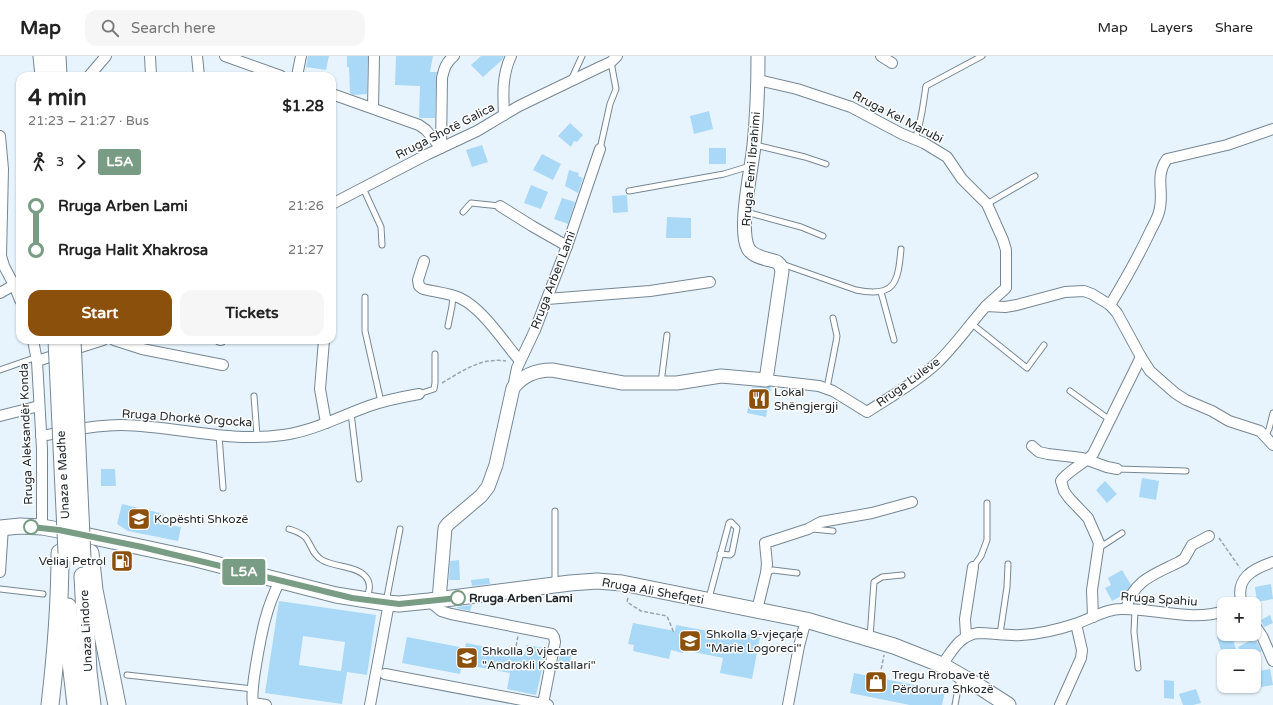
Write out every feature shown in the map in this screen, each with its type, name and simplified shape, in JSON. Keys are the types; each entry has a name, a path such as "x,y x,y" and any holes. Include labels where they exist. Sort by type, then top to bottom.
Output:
{"highway":[{"path":"42,56 44,72"},
{"path":"57,56 58,72"},
{"name":"Unaza e Madhe","path":"57,344 74,554"},
{"name":"Unaza e Madhe","path":"72,344 75,391 74,554 70,657 76,705"},
{"path":"50,705 60,587 74,554"},
{"path":"74,554 94,590 117,705"},
{"name":"Unaza Lindore","path":"74,554 92,705"}],"main road":[{"name":"Rruga Ali Shefqeti","path":"2,527 42,527 196,559 347,597 388,603 434,601 597,581 612,582 806,620 887,643 942,665 961,675 1008,705"}],"street":[{"path":"92,72 106,56"},
{"path":"150,56 151,72"},
{"path":"197,56 199,72"},
{"path":"298,72 301,56"},
{"path":"372,108 374,56"},
{"path":"441,148 442,78 444,69 449,60 454,56"},
{"path":"504,115 503,80 511,56"},
{"name":"Rruga Femi Ibrahimi","path":"758,56 754,145 746,212 746,239 748,249 756,255 777,262"},
{"path":"880,56 892,63"},
{"path":"231,57 256,72"},
{"name":"Rruga Shotë Galica","path":"336,202 477,131 504,115 614,59"},
{"name":"Rruga Kel Marubi","path":"758,80 797,90 851,107 902,134 916,139 947,157 962,180 987,204 1006,250 1006,288 986,306"},
{"path":"336,95 419,125 426,130 441,148"},
{"path":"1110,304 1134,266 1158,214 1162,202 1160,175 1162,166 1167,159 1227,145 1273,129"},
{"path":"0,136 3,169 0,217 1,256 4,266 16,283"},
{"name":"Rruga Arben Lami","path":"434,601 445,528 482,496 488,487 496,465 518,364 535,330 547,299 567,246 600,149"},
{"path":"500,206 567,246"},
{"path":"424,261 418,280 419,286 423,289 453,296 470,304 482,314 518,364"},
{"path":"766,380 782,271 777,262"},
{"path":"547,299 650,291 710,282"},
{"path":"0,293 16,285"},
{"path":"986,306 1011,306 1065,292 1084,291 1092,294 1110,304 1117,313 1150,371 1175,393 1229,421 1255,428 1260,431 1273,445"},
{"name":"Rruga Luleve","path":"512,392 518,382 525,376 541,370 561,371 590,378 623,383 661,384 691,382 721,376 819,386 827,388 867,412 914,381 934,365 951,349 986,306"},
{"name":"Rruga Aleksandër Konda","path":"34,344 37,359 41,436 42,527"},
{"path":"37,359 89,344"},
{"path":"126,344 142,349 223,365"},
{"path":"324,344 320,389 326,423"},
{"path":"1093,617 1093,581 1099,543 1088,518 1068,498 1061,481 1066,475 1093,454 1141,357"},
{"name":"Rruga Dhorkë Orgocka","path":"41,436 87,427 122,425 177,430 219,436 282,436 326,423 381,402 420,394"},
{"path":"0,416 39,406"},
{"path":"1032,446 1040,452 1088,459 1101,465 1117,469"},
{"path":"757,610 766,573 765,543 808,529 828,520 872,513 912,502"},
{"path":"0,572 2,527"},
{"path":"1131,609 1131,594 1136,587 1144,580 1184,559 1192,545 1209,536"},
{"path":"1241,597 1241,587 1246,576 1252,570 1273,562"},
{"path":"942,665 966,635 965,619 973,568"},
{"path":"266,705 253,704 252,689 263,626 270,602 280,581"},
{"path":"385,674 546,704 555,642 552,634 451,614 441,611 434,601"},
{"path":"370,705 388,603"},
{"name":"Rruga Spahiu","path":"966,635 978,633 1020,635 1050,631 1076,624 1114,610 1131,609 1200,615 1217,614"},
{"path":"788,705 799,646 806,620"},
{"path":"1060,705 1081,658 1082,650 1076,624"},
{"path":"1261,634 1273,661"}],"lane":[{"path":"571,81 582,56"},
{"path":"916,139 924,109 926,86 982,56"},
{"name":"Rruga Arben Lami","path":"600,149 610,104 616,89 614,59"},
{"path":"754,145 826,164"},
{"path":"629,190 724,174 751,166"},
{"path":"987,204 1035,176"},
{"path":"363,188 381,227 382,245"},
{"path":"463,212 470,203 500,206"},
{"path":"746,212 800,227 823,236"},
{"path":"894,340 881,292 894,284 897,277 901,249"},
{"name":"Rruga Femi Ibrahimi","path":"777,262 856,290 881,292"},
{"path":"448,326 453,296"},
{"path":"365,297 365,331 381,402"},
{"path":"827,388 837,336 833,318"},
{"path":"972,324 1027,368 1044,345"},
{"path":"661,384 667,335"},
{"path":"434,389 436,383 436,354"},
{"path":"0,370 37,359"},
{"name":"Rruga Dhorkë Orgocka","path":"420,394 434,389"},
{"path":"1070,391 1110,420"},
{"path":"254,396 257,436"},
{"path":"351,413 359,479"},
{"path":"1265,437 1273,413"},
{"path":"219,436 223,488"},
{"path":"1117,469 1186,471"},
{"path":"973,568 981,556 987,540 987,503"},
{"path":"555,511 555,585"},
{"path":"708,601 720,554 729,523 731,522 737,528 732,553 727,556 720,554"},
{"path":"289,529 302,534 306,538 316,556 322,560 355,570 365,575 370,584 367,600"},
{"path":"388,603 400,529"},
{"path":"808,529 833,531"},
{"path":"1099,548 1122,534"},
{"path":"1000,634 1007,587 1008,564"},
{"path":"766,573 773,570 797,573"},
{"path":"870,638 874,582 882,577 902,575"},
{"path":"0,589 43,594"},
{"path":"1131,609 1138,668"},
{"path":"127,675 252,689"},
{"path":"955,705 961,675"}],"path":[{"path":"434,389 474,365 486,360 506,360 518,364"},
{"path":"1209,536 1217,535 1246,576"},
{"path":"627,602 641,611 667,616 674,633"},
{"path":"515,652 519,628"},
{"path":"880,675 887,643"}],"building":[{"path":"308,56 329,56 326,70 306,67"},
{"path":"347,56 368,56 367,94 353,95 350,93"},
{"path":"396,56 433,56 430,72 437,72 435,118 419,118 420,86 395,85"},
{"path":"481,56 504,56 502,60 483,77 471,65"},
{"path":"709,111 713,129 694,134 690,116"},
{"path":"570,123 583,135 577,142 574,141 571,147 558,136"},
{"path":"482,145 488,162 472,167 466,150"},
{"path":"709,148 726,148 726,164 709,164"},
{"path":"542,154 561,164 553,180 533,170"},
{"path":"569,170 579,173 578,176 583,178 578,193 565,186"},
{"path":"531,185 548,192 541,209 524,203"},
{"path":"627,195 628,212 613,213 612,196"},
{"path":"562,198 575,202 568,224 554,219"},
{"path":"667,217 691,218 691,238 666,238"},
{"name":"Lokal Shëngjergji","path":"752,387 771,387 766,417 747,413"},
{"path":"101,469 115,469 116,486 101,486"},
{"path":"1142,478 1159,481 1156,500 1139,497"},
{"path":"1105,481 1117,494 1107,503 1096,490"},
{"name":"Kopështi Shkozë","path":"122,504 164,514 162,524 181,527 178,541 128,531 117,524"},
{"path":"459,560 460,580 449,580 450,561"},
{"path":"1122,570 1131,585 1125,594 1112,601 1105,588 1111,585 1108,578"},
{"path":"489,578 490,584 472,586 471,580"},
{"path":"1271,584 1273,599 1261,601 1261,597 1256,597 1255,587"},
{"path":"279,601 376,615 367,675 341,671 345,642 303,636 299,665 347,672 342,704 265,693"},
{"path":"472,605 470,611 457,608 457,607"},
{"path":"1270,615 1273,623 1264,627 1261,620"},
{"path":"633,623 675,631 676,625 729,635 730,631 760,637 752,679 720,673 723,658 684,650 683,653 671,650 669,659 633,651 634,645 628,644"},
{"path":"407,637 465,648 466,643 525,654 526,645 545,648 544,652 546,653 536,695 507,689 510,673 462,664 460,674 402,663"},
{"path":"1218,641 1233,641 1236,649 1221,649"},
{"path":"1249,641 1257,641 1261,649 1239,649 1238,647"},
{"path":"561,650 572,652 568,669 557,667"},
{"path":"1270,669 1273,685 1261,687 1261,671"},
{"name":"Tregu Rrobave të Përdorura Shkozë","path":"854,673 945,691 942,705 910,705 850,693"},
{"path":"1164,680 1174,681 1174,699 1164,698"},
{"path":"1196,689 1201,703 1183,705 1179,694"}],"bus line":[{"name":"L5A","path":"31,527 59,530 142,547 352,598 399,604 458,598"}],"place":[{"name":"Lokal Shëngjergji","path":"759,399"},
{"name":"Kopështi Shkozë","path":"139,519"},
{"name":"Veliaj Petrol","path":"122,561"},
{"name":"Rruga Arben Lami","path":"458,598"},
{"name":"Shkolla 9-vjeçare \"Marie Logoreci\"","path":"690,641"},
{"name":"Shkolla 9 vjecare \"Androkli Kostallari\"","path":"467,658"},
{"name":"Tregu Rrobave të Përdorura Shkozë","path":"876,682"}]}
